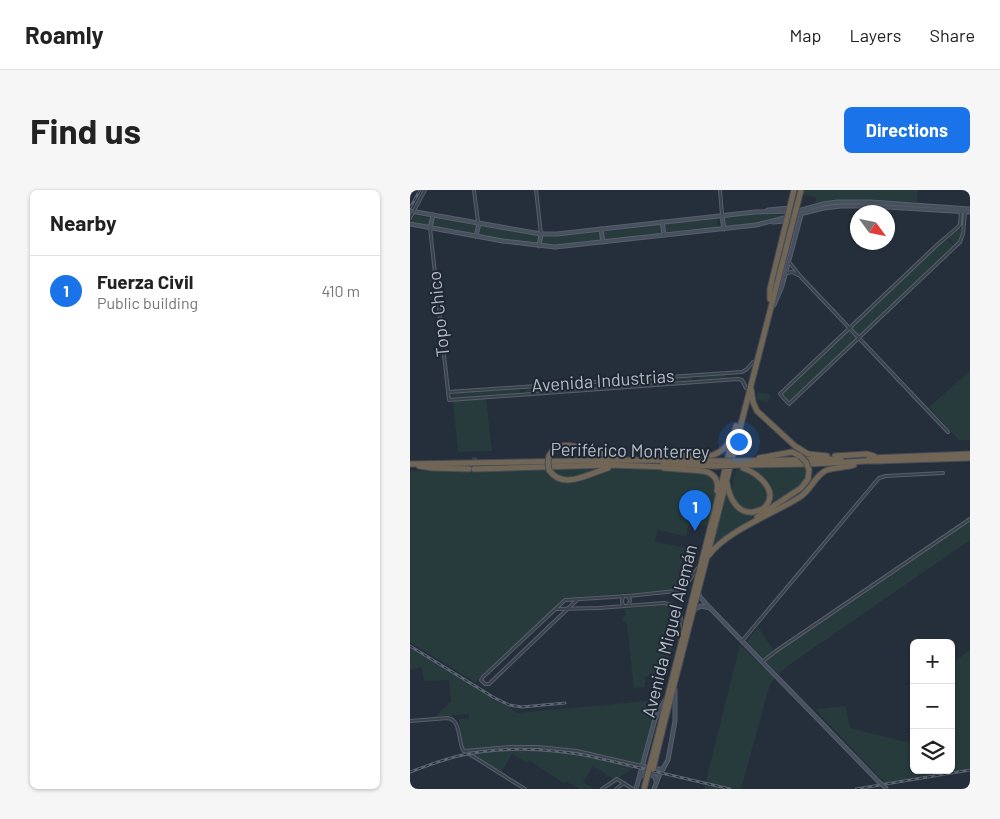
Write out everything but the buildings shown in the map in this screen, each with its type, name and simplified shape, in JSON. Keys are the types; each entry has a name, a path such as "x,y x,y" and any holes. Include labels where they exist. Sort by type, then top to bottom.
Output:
{"highway":[{"path":"770,301 778,288 794,225 799,214 799,190"},
{"path":"770,301 769,291 789,214 799,190"},
{"name":"Avenida Miguel Alemán","path":"662,724 668,692 700,564 799,190"},
{"path":"794,225 794,222 790,220 789,214 796,205 800,204"},
{"name":"Avenida Miguel Alemán","path":"646,789 694,611 769,314 770,301"},
{"path":"752,378 752,399 755,408 760,414 803,452 827,456"},
{"path":"419,465 429,462 475,460 713,455 725,448 735,431"},
{"path":"617,457 567,446 558,447 553,451 549,456 548,463 549,470 558,479 571,480 618,466"},
{"path":"706,559 717,546 801,488 808,479 809,470 806,462 792,452 756,458 741,464"},
{"path":"756,458 867,454 877,459"},
{"name":"Periférico Monterrey","path":"410,465 634,460 741,464 970,454"},
{"path":"640,457 715,464"},
{"name":"Periférico Monterrey","path":"877,459 970,458"},
{"path":"741,464 854,465 868,464 877,459"},
{"path":"419,465 432,468 472,468 715,464"},
{"path":"727,479 731,498 740,509 745,512 752,512 763,509 769,498 768,488 759,476 741,464"},
{"path":"743,528 800,497 825,471 854,465"},
{"path":"647,466 703,471 711,474 718,486 713,507 714,515"}],"street":[{"path":"410,218 426,190"},
{"path":"474,190 479,224 476,236"},
{"path":"536,190 541,234 539,246"},
{"path":"720,190 724,229"},
{"path":"769,314 784,278 799,214 807,209 823,204 853,201 970,210"},
{"path":"800,204 807,209"},
{"path":"412,212 541,234 562,234 755,212 799,214 841,206 910,206"},
{"path":"963,210 964,234 960,242 789,404 780,394 958,227 963,210"},
{"path":"410,224 539,246 559,247 724,229 763,223 789,214"},
{"path":"430,228 433,215"},
{"path":"662,222 664,235"},
{"name":"Topo Chico","path":"430,228 449,400"},
{"path":"601,229 602,242"},
{"path":"790,241 791,249"},
{"path":"788,259 800,276 948,432"},
{"path":"784,278 790,272 800,276"},
{"name":"Avenida Industrias","path":"448,392 742,372 748,369 753,362"},
{"path":"642,378 642,386"},
{"name":"Avenida Industrias","path":"449,400 739,379 743,381 746,388"},
{"path":"742,641 879,478 943,473"},
{"path":"762,662 970,518"},
{"path":"578,599 488,684 482,682 483,677 562,602 568,599 628,596 670,592 681,589 688,583 700,564"},
{"path":"699,590 700,596 710,608 887,789"},
{"path":"623,596 624,606"},
{"path":"628,596 630,600 629,605"},
{"path":"568,599 571,605"},
{"path":"562,602 566,609"},
{"path":"555,608 566,609 660,603 671,605 679,612 684,630"},
{"path":"694,611 701,606 710,608"},
{"path":"654,789 660,774 668,762 674,730 677,672"},
{"path":"602,789 617,779 634,789 640,777 655,719 668,692"},
{"path":"410,721 453,719 456,722 460,745 464,751 525,789"},
{"path":"464,751 511,746 538,747 576,751 654,770 664,769"},
{"path":"646,772 660,774"},
{"path":"640,777 644,774 649,774 655,777 656,782"},
{"path":"616,789 624,783"}],"green space":[{"path":"804,190 918,190 917,202 842,200 815,205 816,197 803,195"},
{"path":"758,213 781,215 788,213 787,215 755,223 726,227 725,217"},
{"path":"415,215 430,218 428,226 411,222"},
{"path":"434,218 478,226 476,235 432,227"},
{"path":"717,219 718,228 666,234 664,224"},
{"path":"661,225 661,234 605,241 603,232"},
{"path":"481,226 539,236 538,245 479,236"},
{"path":"959,228 963,232 955,245 948,237"},
{"path":"600,232 601,241 563,246 542,245 543,236 552,237"},
{"path":"946,239 954,247 859,337 852,327"},
{"path":"848,331 856,339 788,402 782,396 783,393"},
{"path":"970,371 970,440 959,440 929,407"},
{"path":"725,374 726,378 697,379 699,376"},
{"path":"693,378 691,381 647,384 645,382 647,379"},
{"path":"639,380 641,382 639,384 601,388 598,386 600,384"},
{"path":"592,385 594,387 592,389 527,393 525,391 527,389"},
{"path":"519,389 519,393 454,398 451,396 453,393"},
{"path":"758,392 770,395 768,402 756,399"},
{"path":"486,399 492,451 458,452 453,401"},
{"path":"609,466 569,478 559,476 552,468"},
{"path":"625,467 705,474 711,476 715,481 715,497 707,526 689,523 686,536 657,530 655,542 685,548 682,562 695,565 689,578 681,587 670,590 566,598 475,682 410,642 410,471 547,469 552,477 560,482 568,483"},
{"path":"806,467 807,476 801,485 739,528 710,552 727,487 739,509 762,512 770,496 771,485 766,478 750,468"},
{"path":"737,469 748,472 765,484 768,491 767,498 759,508 752,510 745,508 735,499 732,490"},
{"path":"970,516 970,540 786,667 779,674 766,661 777,651 917,555"},
{"path":"670,606 677,612 679,622 665,674 645,677 645,687 634,688 627,624 623,621 623,617 626,616 625,609"},
{"path":"758,627 774,651 764,659 747,642"},
{"path":"740,645 775,678 770,684 741,789 704,789"},
{"path":"410,648 518,713 659,700 643,762 614,779 593,766 583,782 594,789 579,789 566,781 564,783 530,761 528,763 512,754 502,771 466,756 459,719 469,718 469,714 435,717 451,701 449,680 424,681 422,667 410,669"},
{"path":"970,650 970,768 955,771 955,684 955,661"},
{"path":"846,706 850,728 910,743 910,774 936,774 885,783 815,709"}],"tunnel":[{"path":"472,460 477,460"}],"railway":[{"path":"410,208 420,190"},
{"path":"410,646 509,705 522,707 565,703"},
{"path":"410,772 458,756 507,749 523,749 589,756 730,789"},
{"path":"856,789 970,770"}],"place":[{"name":"Fuerza Civil","path":"695,531"}]}
